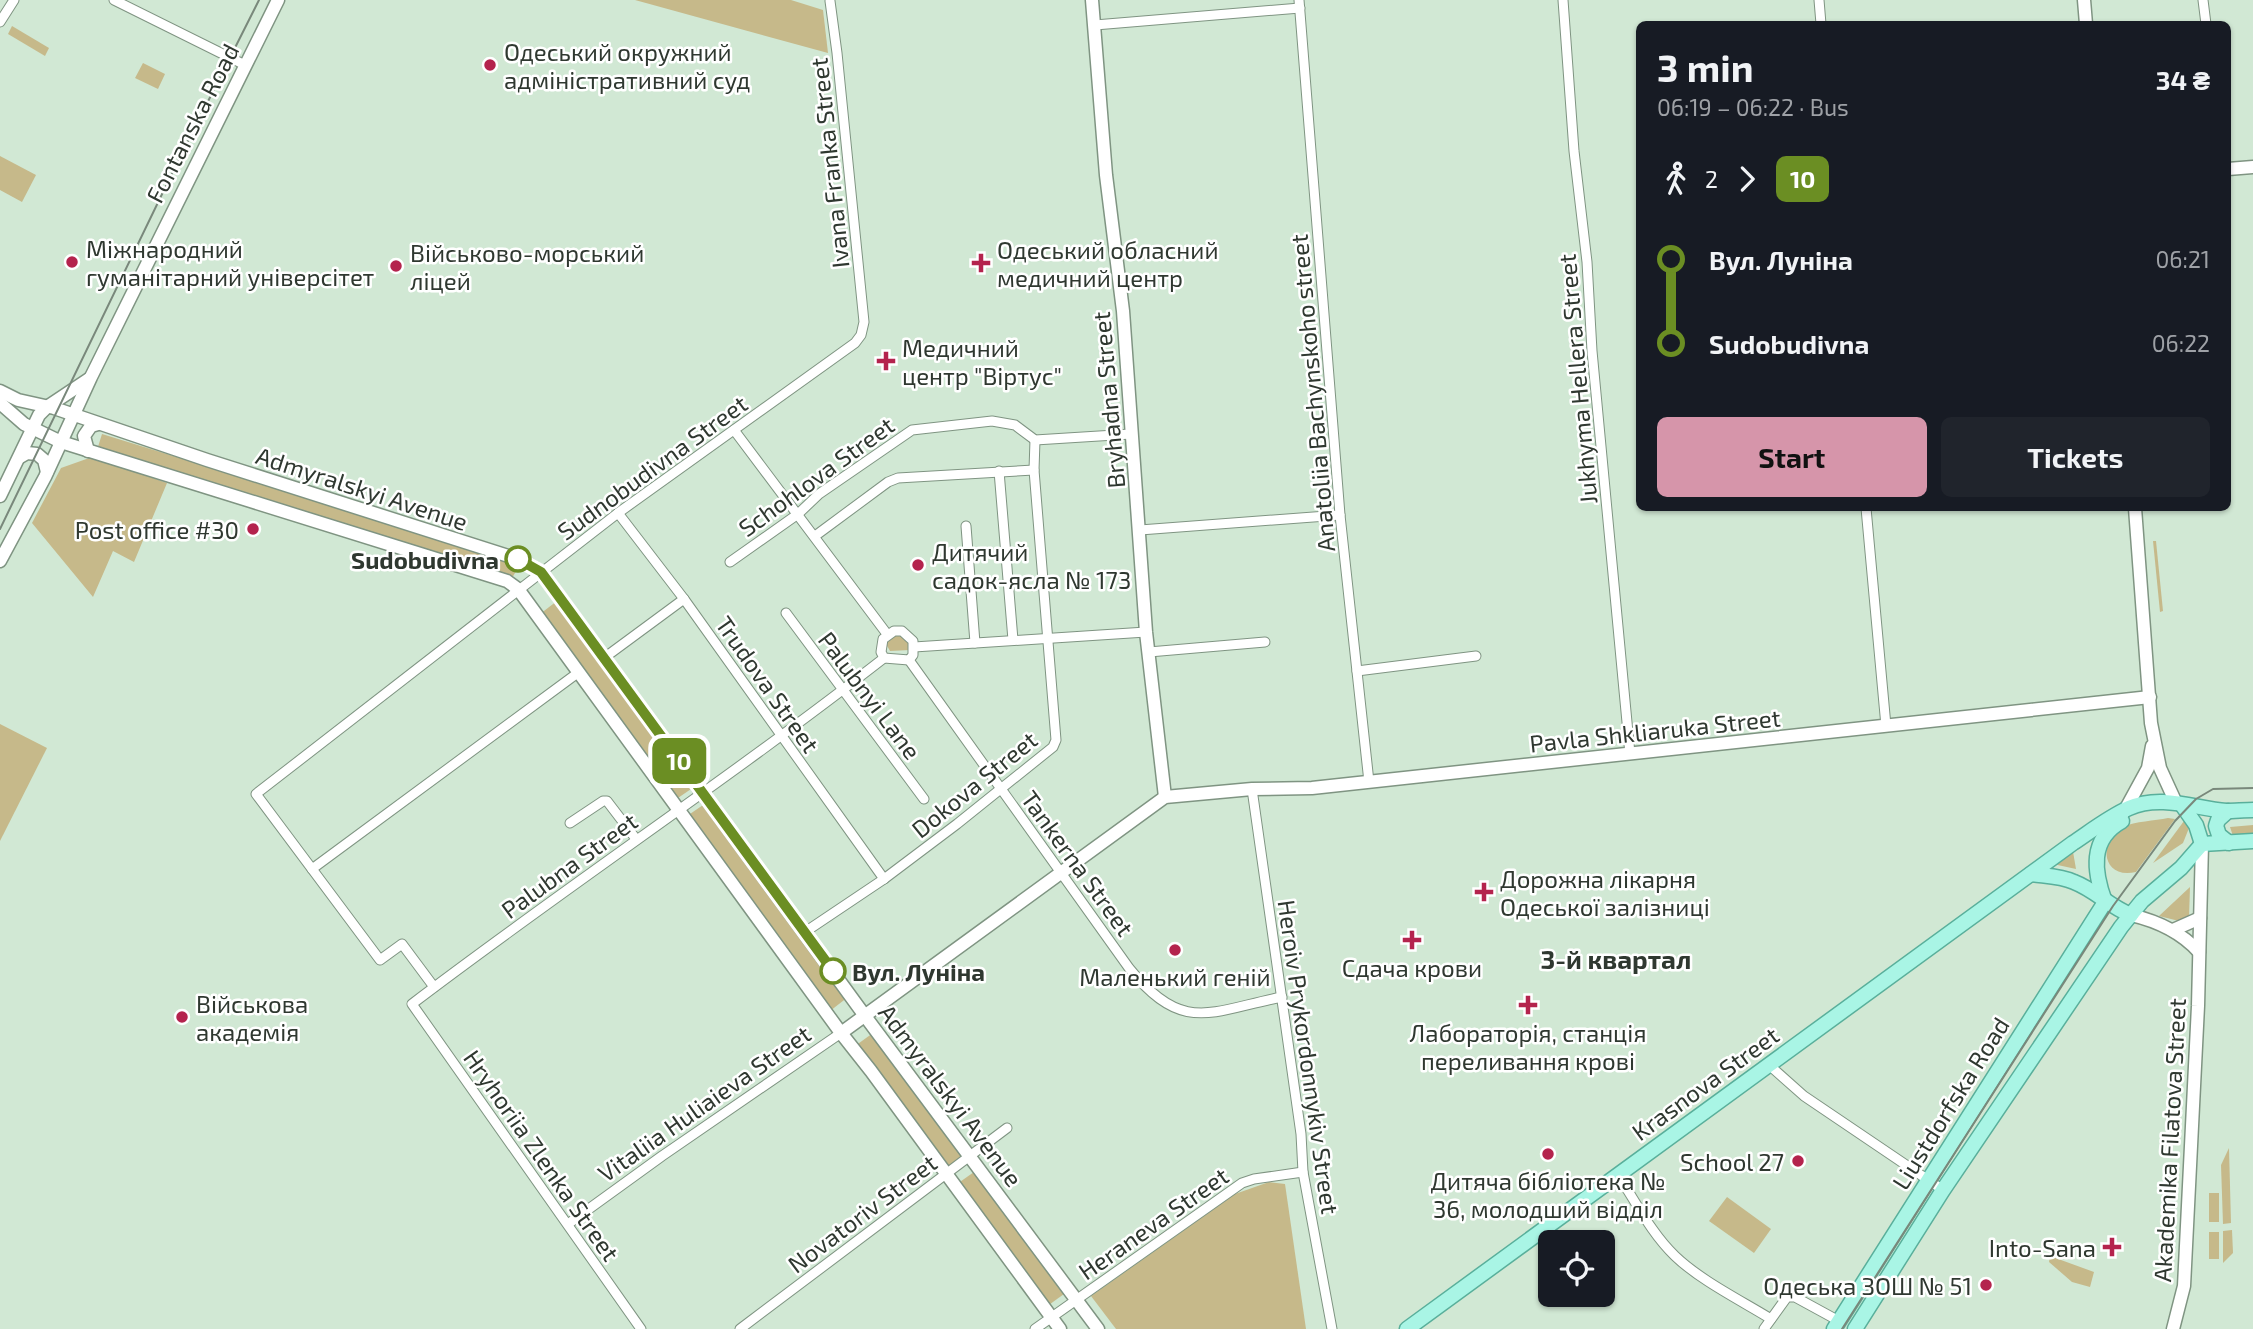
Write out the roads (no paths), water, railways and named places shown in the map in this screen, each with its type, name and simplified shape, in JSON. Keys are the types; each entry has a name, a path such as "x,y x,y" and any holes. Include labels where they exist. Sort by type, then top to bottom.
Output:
{"main road":[{"name":"Fontanska Road","path":"61,442 89,379 278,0"},
{"name":"Bryhadna Street","path":"1092,0 1106,175 1122,311 1146,632 1165,797"},
{"path":"2084,0 2086,21"},
{"path":"2231,169 2253,167"},
{"name":"Fontanska Road","path":"47,407 89,379"},
{"name":"Admyralskyi Avenue","path":"0,391 18,400 74,415 521,560 541,572 865,1016 1098,1329"},
{"name":"Admyralskyi Avenue","path":"0,403 32,429 61,442 447,562 507,582 518,589 1060,1329"},
{"path":"0,496 32,429 47,407"},
{"path":"88,451 84,436 91,426 98,424"},
{"path":"0,561 61,442"},
{"path":"19,457 27,453 37,454 46,464 47,472"},
{"path":"2135,511 2150,698 2160,768 2182,807 2196,825 2202,844 2253,841"},
{"name":"Pavla Shkliaruka Street","path":"1165,797 1252,789 1312,788 2150,698"},
{"path":"2111,906 2095,867 2096,853 2122,816 2148,768 2154,739"},
{"name":"Vitaliia Huliaieva Street","path":"841,1033 1165,797"},
{"path":"2182,807 2253,810"},
{"name":"Krasnova Street","path":"1407,1329 2085,835 2122,816 2153,808 2182,807"},
{"path":"2228,811 2217,820 2216,826 2219,835 2229,843"},
{"name":"Liustdorfska Road","path":"1855,1329 1943,1190 2141,901 2181,868 2202,844"},
{"name":"Akademika Filatova Street","path":"2174,1329 2184,1286 2202,844"},
{"path":"2031,874 2062,878 2076,883 2111,906 2186,937 2199,952"},
{"name":"Liustdorfska Road","path":"1837,1325 1928,1181 2111,906"},
{"path":"2173,930 2200,918"}],"street":[{"path":"114,0 245,65"},
{"path":"827,0 839,0"},
{"name":"Ivana Franka Street","path":"827,0 837,52 864,322"},
{"name":"Jukhyma Hellera Street","path":"1563,0 1574,150 1587,262 1596,391 1630,754"},
{"path":"1819,0 1821,21"},
{"path":"2203,0 2206,21"},
{"path":"0,22 7,4"},
{"path":"1095,25 1299,4"},
{"name":"Anatoliia Bachynskoho street","path":"1299,4 1340,515 1369,782"},
{"name":"Sudnobudivna Street","path":"312,869 256,794 618,513 855,343 861,335 864,322"},
{"name":"Schohlova Street","path":"730,562 798,514 819,494 912,429 992,421 1015,425 1035,440"},
{"path":"734,430 887,634"},
{"path":"1035,440 1130,434"},
{"name":"Dokova Street","path":"804,932 884,879 1053,747 1056,740 1034,470 1035,440"},
{"path":"815,536 888,482 898,478 1034,470"},
{"path":"999,471 1013,640"},
{"path":"1866,511 1886,726"},
{"name":"Trudova Street","path":"618,513 684,598 884,879"},
{"path":"1140,530 1340,515"},
{"path":"966,526 975,643"},
{"path":"604,657 684,598"},
{"name":"Palubnyi Lane","path":"786,613 924,799"},
{"path":"902,631 908,635 914,647 909,660 884,658 880,645 887,634 902,631"},
{"path":"914,647 1146,632"},
{"path":"1149,652 1265,642"},
{"path":"1357,671 1476,656"},
{"name":"Palubna Street","path":"412,1004 884,658"},
{"name":"Tankerna Street","path":"909,660 1148,992 1178,1009 1199,1013 1222,1012 1282,997"},
{"path":"434,987 402,944 380,960 312,869 579,672"},
{"name":"Heroiv Prykordonnykiv Street","path":"1252,789 1301,1134 1303,1172 1332,1329"},
{"path":"570,822 607,801 636,839"},
{"name":"Hryhoriia Zlenka Street","path":"412,1004 641,1329"},
{"name":"Vitaliia Huliaieva Street","path":"568,1224 841,1033"},
{"path":"1769,1065 1804,1096 1943,1190"},
{"name":"Novatoriv Street","path":"740,1329 1007,1128"},
{"name":"Heraneva Street","path":"1035,1329 1242,1183 1303,1172"},
{"path":"1618,1175 1648,1223 1674,1255 1689,1268 1771,1318"},
{"path":"1764,1329 1787,1297 1795,1297 1837,1325"}],"tram line":[{"path":"0,529 259,0"},
{"path":"1842,1329 2113,906 2175,821 2196,799 2213,789 2253,788"}],"place":[{"name":"Одеський окружний адміністративний суд","path":"490,65"},
{"name":"Міжнародний гуманітарний універсітет","path":"72,262"},
{"name":"Одеський обласний медичний центр","path":"981,263"},
{"name":"Військово-морський ліцей","path":"396,266"},
{"name":"Медичний центр \"Віртус\"","path":"886,361"},
{"name":"Post office #30","path":"253,529"},
{"name":"Sudobudivna","path":"518,559"},
{"name":"Дитячий садок-ясла № 173","path":"918,565"},
{"name":"Дорожна лікарня Одеської залізниці","path":"1484,892"},
{"name":"Сдача крови","path":"1412,940"},
{"name":"Маленький геній","path":"1175,950"},
{"name":"Вул. Луніна","path":"833,971"},
{"name":"Лабораторія, станція переливання крові","path":"1528,1005"},
{"name":"Військова академія","path":"182,1017"},
{"name":"Дитяча бібліотека № 36, молодший відділ","path":"1548,1154"},
{"name":"School 27","path":"1798,1161"},
{"name":"Into-Sana","path":"2112,1247"},
{"name":"Одеська ЗОШ № 51","path":"1986,1285"}],"district":[{"name":"3-й квартал","path":"1616,958"}]}
